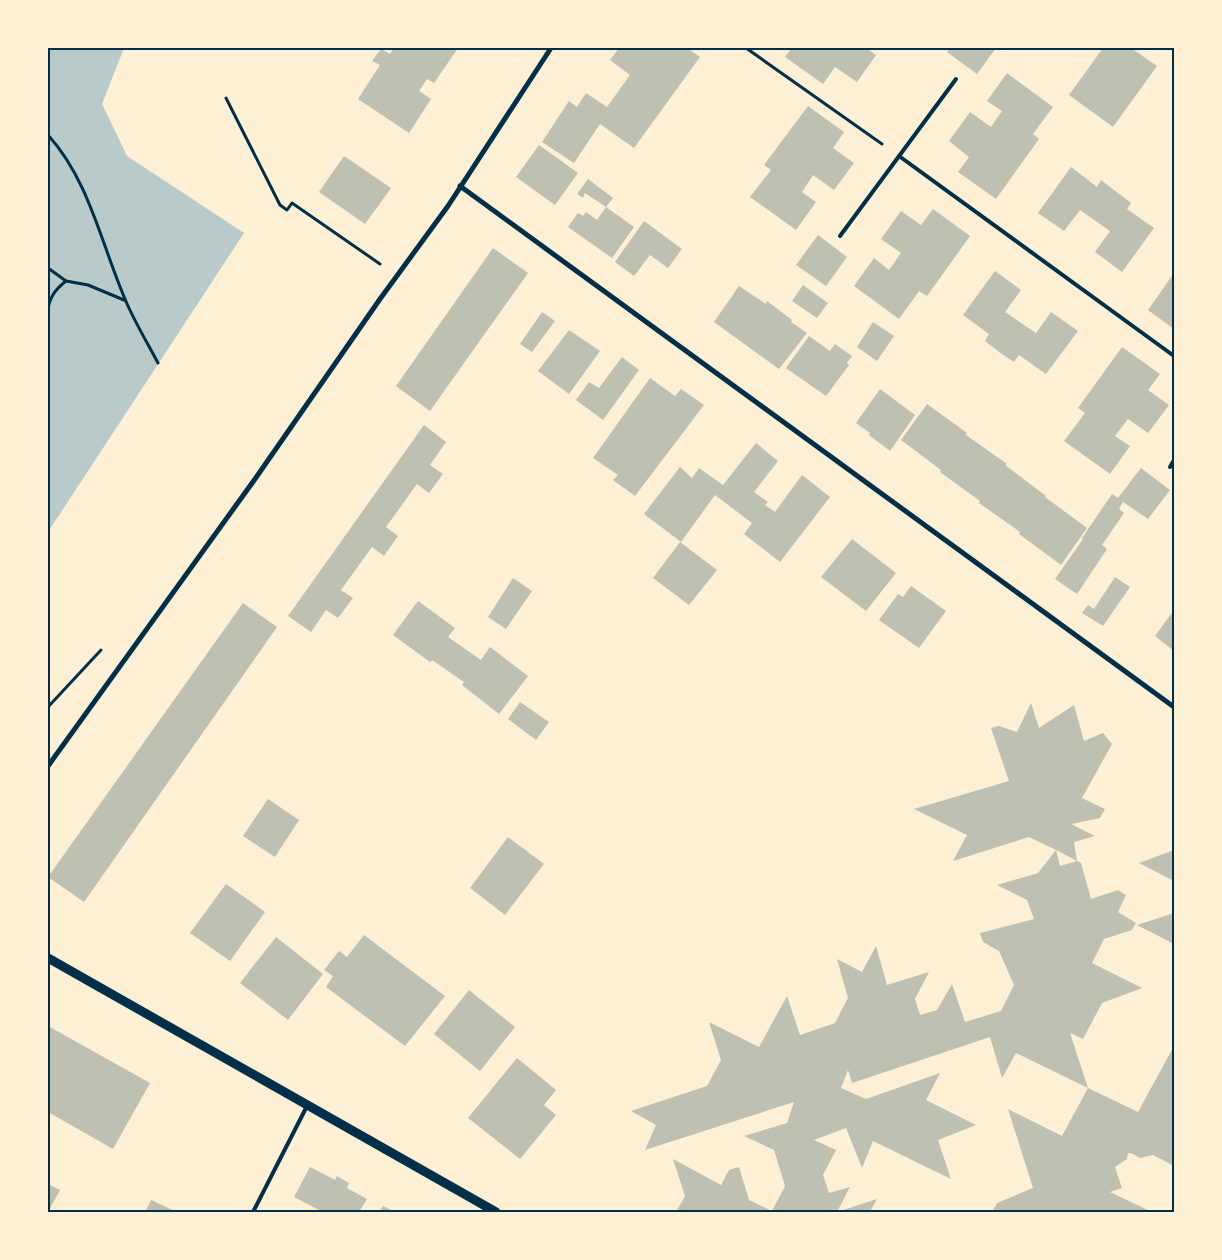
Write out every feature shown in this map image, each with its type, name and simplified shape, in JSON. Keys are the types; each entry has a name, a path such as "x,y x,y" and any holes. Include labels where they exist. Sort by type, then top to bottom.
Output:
{"street":[{"path":"48,766 255,479 460,186 551,48"},
{"path":"460,186 1174,707"},
{"path":"48,958 496,1212"}],"lane":[{"path":"840,236 956,79"},
{"path":"899,156 1174,356"},
{"path":"1170,467 1174,460"},
{"path":"253,1212 307,1106"}],"path":[{"path":"746,48 899,156"},
{"path":"226,98 280,205 287,210 292,203 384,266"},
{"path":"48,135 59,147 76,173 125,300 158,363"},
{"path":"48,268 66,281 88,285 125,300"},
{"path":"48,308 50,298 56,289 66,281"}],"shaded area":[{"path":"48,48 124,48 102,104 127,156 244,233 48,532"}],"building":[{"path":"394,48 458,48 434,83 427,79 419,91 431,99 409,133 358,99 380,65 372,61 381,49 390,54"},
{"path":"619,48 687,48 700,57 634,148 600,124 574,163 542,142 569,101 577,107 586,93 607,107 630,75 610,60"},
{"path":"792,48 866,48 876,55 857,82 835,67 823,84 785,57"},
{"path":"950,48 996,48 977,74 947,52"},
{"path":"1103,48 1131,48 1157,66 1113,127 1069,95"},
{"path":"1007,73 1053,107 1033,134 1039,139 996,199 958,172 969,157 949,141 970,112 991,127 1002,111 987,101"},
{"path":"808,106 844,132 833,148 854,163 834,190 813,175 802,192 816,202 796,230 750,197 771,170 764,165"},
{"path":"539,145 578,173 555,205 516,177"},
{"path":"344,156 391,188 365,224 319,192"},
{"path":"1071,167 1097,187 1101,180 1131,203 1127,209 1154,228 1122,272 1095,252 1110,231 1080,210 1064,231 1038,213"},
{"path":"588,179 613,198 606,207 585,193 583,198 577,194"},
{"path":"606,207 634,227 612,258 568,227 578,213 583,216 586,212 597,220"},
{"path":"933,209 970,236 927,296 919,291 899,319 854,286 874,258 889,270 901,253 881,239 901,211 921,225"},
{"path":"644,221 682,249 668,268 650,255 634,276 615,262"},
{"path":"818,235 847,257 826,286 796,265"},
{"path":"493,248 528,273 430,411 396,386"},
{"path":"995,271 1021,290 1005,312 1036,333 1051,312 1078,331 1046,374 1019,355 1014,362 999,352 985,341 989,334 963,315"},
{"path":"1174,273 1174,329 1148,310"},
{"path":"803,285 828,303 817,318 792,301"},
{"path":"739,286 766,304 767,301 807,333 779,369 714,322"},
{"path":"542,312 555,321 532,352 520,344"},
{"path":"873,322 894,336 877,361 857,347"},
{"path":"569,330 600,351 569,394 538,371"},
{"path":"809,336 830,351 835,344 852,356 847,363 849,365 826,396 786,368"},
{"path":"1122,347 1160,374 1148,390 1169,405 1148,433 1128,419 1115,436 1130,446 1110,474 1064,441 1085,413 1078,408"},
{"path":"622,357 639,370 603,420 576,400 589,382 599,388"},
{"path":"650,378 675,396 681,389 704,405 635,496 613,480 618,475 593,458"},
{"path":"880,389 915,415 890,451 856,423"},
{"path":"927,404 1007,464 1005,465 1087,528 1061,565 1019,534 1020,532 979,503 980,501 901,440"},
{"path":"424,425 446,442 430,465 443,474 429,493 417,484 386,527 398,536 384,556 372,547 341,590 353,598 338,618 326,610 311,632 288,616"},
{"path":"756,443 778,461 754,492 768,502 765,505 775,512 802,475 830,497 780,562 744,534 752,523 715,495 681,542 644,514 680,467 692,478 699,468 723,485"},
{"path":"1141,468 1170,490 1148,519 1123,502 1119,509 1124,513 1102,545 1107,549 1077,594 1055,579 1112,494 1118,498"},
{"path":"852,539 896,573 866,611 821,577"},
{"path":"680,542 717,570 689,605 653,578"},
{"path":"1115,577 1130,587 1103,626 1082,613 1088,605 1094,609"},
{"path":"513,578 532,591 506,629 488,617"},
{"path":"911,586 946,611 919,648 879,620 898,594 903,597"},
{"path":"418,601 455,628 448,637 481,660 490,647 528,676 499,714 462,685 464,682 432,660 430,662 393,635"},
{"path":"243,603 277,627 84,902 48,877"},
{"path":"1174,610 1174,651 1155,636"},
{"path":"520,702 549,722 536,740 508,719"},
{"path":"1031,703 1039,728 1074,705 1084,741 1103,733 1112,744 1082,798 1105,809 1100,818 1071,824 1095,836 1074,842 1077,861 1029,837 953,861 967,835 914,809 1009,781 991,728 999,726 1017,732"},
{"path":"268,799 299,820 275,857 243,836"},
{"path":"508,837 544,864 505,915 470,888"},
{"path":"1056,850 1060,866 1077,861 1081,863 1091,899 1118,890 1126,895 1118,912 1136,923 1132,930 1104,939 1092,963 1142,988 1102,1003 1083,1039 1070,1033 1088,1088 1016,1053 1002,1078 990,1037 852,1083 848,1070 841,1088 866,1099 940,1073 926,1100 976,1125 938,1140 951,1179 873,1141 862,1168 846,1128 814,1140 836,1150 823,1175 829,1193 850,1187 837,1212 676,1212 685,1196 673,1159 721,1185 729,1170 739,1167 749,1200 772,1211 785,1186 774,1150 744,1136 787,1123 794,1102 645,1150 656,1125 631,1111 707,1086 721,1060 709,1022 759,1047 787,996 800,1035 835,1023 848,998 837,959 862,972 876,946 887,985 929,972 915,999 920,1015 937,1010 952,984 965,1022 1001,1011 1014,985 999,951 983,942 980,933 1034,919 1027,900 997,885 1038,873"},
{"path":"1174,850 1174,881 1139,863"},
{"path":"226,884 265,912 230,961 190,933"},
{"path":"1174,913 1174,944 1137,925"},
{"path":"364,935 445,996 405,1046 326,987 333,976 324,970 339,951 347,957"},
{"path":"276,937 323,974 288,1020 240,983"},
{"path":"469,990 515,1027 480,1071 434,1034"},
{"path":"48,1026 150,1083 113,1149 48,1112"},
{"path":"1174,1046 1174,1166 1153,1155 1140,1158 1128,1153 1127,1159 1115,1167 1122,1188 1110,1192 1152,1212 992,1212 997,1203 1033,1188 1008,1109 1062,1136 1088,1088 1138,1112"},
{"path":"517,1058 556,1090 544,1105 556,1115 520,1159 468,1118"},
{"path":"310,1167 335,1180 337,1176 349,1183 347,1188 367,1199 359,1212 323,1212 294,1197"},
{"path":"48,1184 60,1190 48,1212"},
{"path":"877,1199 870,1212 837,1212"},
{"path":"151,1200 177,1212 145,1212"},
{"path":"383,1206 396,1212 379,1212"}]}
